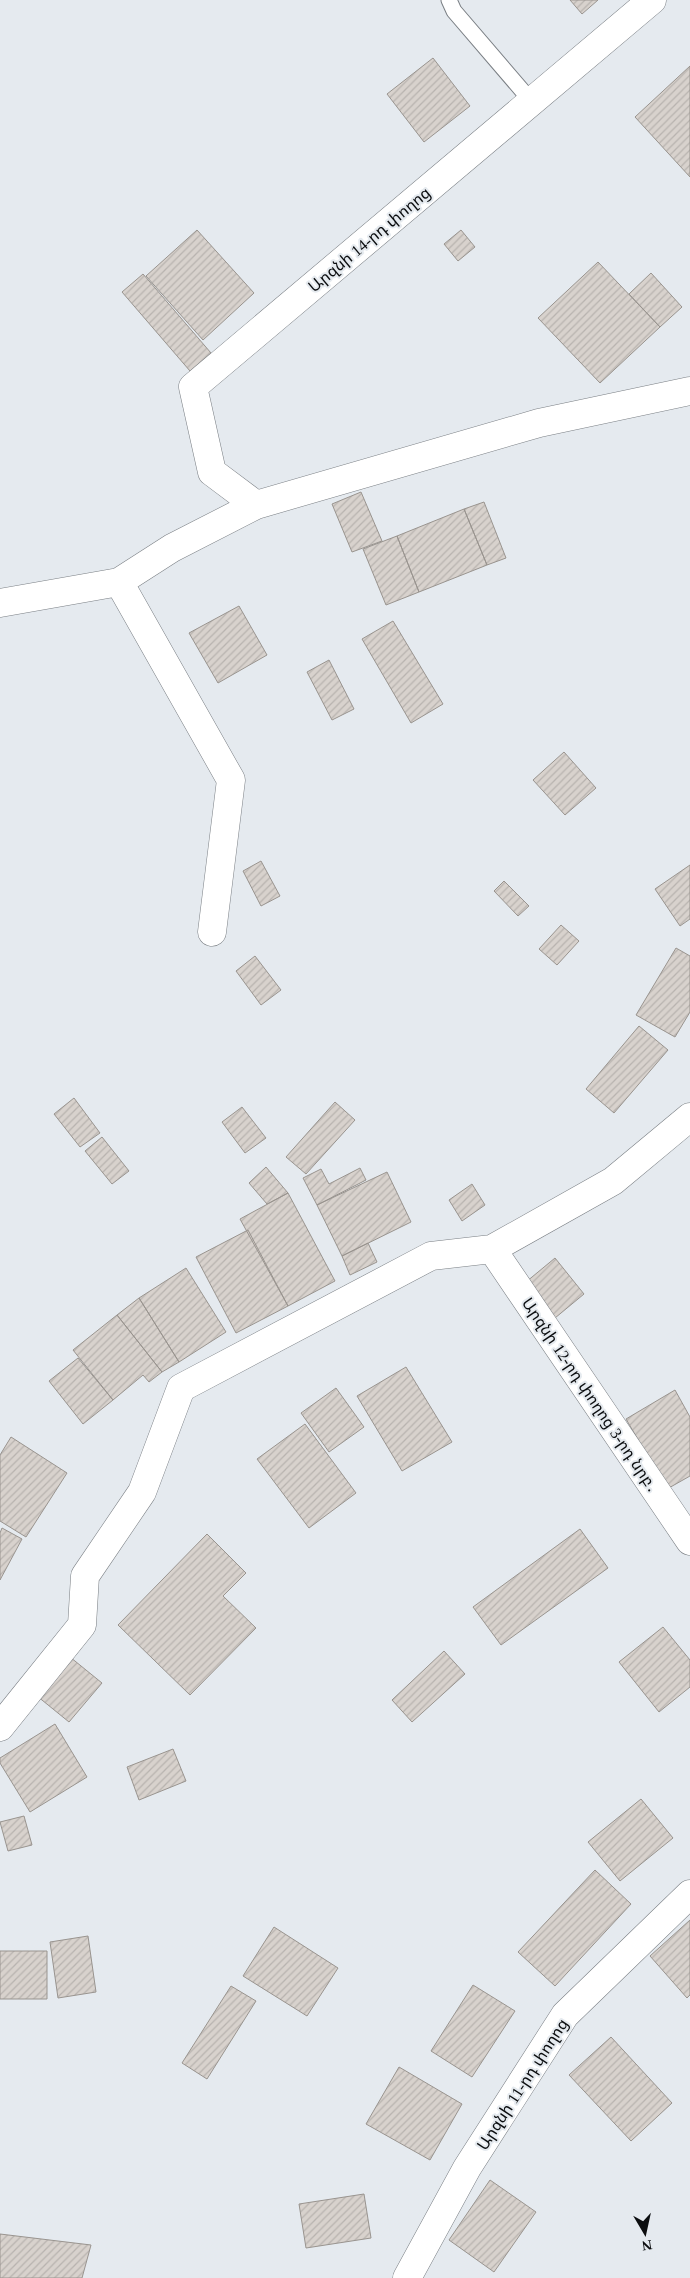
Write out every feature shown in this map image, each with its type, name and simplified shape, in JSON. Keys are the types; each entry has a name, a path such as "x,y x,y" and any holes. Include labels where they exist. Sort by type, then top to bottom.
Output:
{"street":[{"name":"Արզնի 14-րդ փողոց","path":"256,505 212,472 193,387 652,0"},
{"path":"0,603 119,582 172,548 256,505 539,423 690,391"},
{"path":"119,582 231,780 212,932"},
{"path":"0,1727 82,1625 85,1576 142,1492 181,1388 431,1256 492,1249 613,1181 690,1116"},
{"name":"Արզնի 12-րդ փողոց 3-րդ նրբ․","path":"492,1249 690,1542"},
{"name":"Արզնի 11-րդ փողոց","path":"407,2278 467,2168 565,2016 690,1894"}],"lane":[{"path":"449,0 454,11 532,102"}],"building":[{"path":"570,0 598,0 582,14"},
{"path":"433,58 470,106 424,142 387,94"},
{"path":"690,66 690,177 635,117"},
{"path":"197,230 254,293 203,340 146,276"},
{"path":"461,230 475,247 458,261 444,244"},
{"path":"598,262 660,327 600,383 538,318"},
{"path":"651,273 682,307 660,327 629,294"},
{"path":"143,274 211,353 190,371 122,292"},
{"path":"361,492 382,541 352,552 332,504"},
{"path":"484,502 506,558 487,565 464,509"},
{"path":"464,509 487,565 419,592 397,536"},
{"path":"397,536 419,592 386,605 363,549"},
{"path":"239,606 267,655 218,683 189,633"},
{"path":"393,621 443,704 411,723 362,639"},
{"path":"329,660 354,709 332,720 307,672"},
{"path":"564,752 596,788 565,815 533,780"},
{"path":"261,861 280,896 261,906 243,871"},
{"path":"690,865 690,919 680,926 655,889"},
{"path":"504,881 529,906 518,916 494,891"},
{"path":"561,925 579,941 557,965 539,949"},
{"path":"676,948 690,956 690,1012 675,1037 636,1015"},
{"path":"255,956 281,990 261,1005 236,971"},
{"path":"639,1026 668,1050 614,1113 586,1089"},
{"path":"74,1098 100,1133 80,1147 54,1114"},
{"path":"335,1102 355,1120 306,1174 286,1157"},
{"path":"242,1107 266,1138 245,1153 222,1122"},
{"path":"102,1137 129,1171 112,1184 85,1151"},
{"path":"266,1167 288,1193 267,1204 249,1183"},
{"path":"360,1168 366,1180 317,1205 303,1178 321,1169 329,1184"},
{"path":"387,1172 411,1222 342,1256 317,1205"},
{"path":"472,1184 485,1205 462,1221 449,1200"},
{"path":"288,1193 335,1281 288,1306 240,1219"},
{"path":"248,1230 288,1306 236,1333 196,1257"},
{"path":"368,1243 377,1262 350,1275 342,1256"},
{"path":"555,1258 584,1294 555,1318 526,1282"},
{"path":"186,1268 226,1332 179,1362 139,1298"},
{"path":"139,1298 179,1362 162,1372 117,1315"},
{"path":"117,1315 162,1372 149,1382 143,1375 113,1400 73,1350"},
{"path":"78,1358 113,1400 83,1424 49,1381"},
{"path":"406,1367 452,1442 402,1471 357,1396"},
{"path":"336,1388 364,1427 329,1452 301,1413"},
{"path":"675,1390 690,1417 690,1476 667,1489 626,1419"},
{"path":"305,1424 356,1493 309,1528 257,1459"},
{"path":"11,1437 67,1473 26,1537 0,1521 0,1455"},
{"path":"2,1528 22,1539 0,1580 0,1533"},
{"path":"580,1529 608,1568 501,1645 473,1607"},
{"path":"207,1534 246,1573 223,1596 256,1628 190,1695 118,1625"},
{"path":"663,1627 690,1660 690,1687 659,1712 619,1662"},
{"path":"444,1651 465,1674 412,1722 392,1700"},
{"path":"70,1657 102,1683 69,1722 37,1696"},
{"path":"55,1724 87,1777 30,1812 0,1763 0,1758"},
{"path":"173,1749 186,1781 139,1800 127,1767"},
{"path":"641,1799 673,1838 620,1881 588,1842"},
{"path":"24,1816 32,1845 8,1851 0,1822"},
{"path":"595,1870 631,1904 555,1986 518,1952"},
{"path":"690,1920 690,1995 687,1998 650,1956"},
{"path":"274,1927 338,1968 307,2016 243,1976"},
{"path":"88,1936 96,1992 58,1998 50,1942"},
{"path":"0,1951 47,1951 47,1999 0,1999"},
{"path":"473,1985 515,2011 472,2077 431,2051"},
{"path":"231,1986 256,2001 207,2079 182,2063"},
{"path":"611,2037 672,2103 631,2141 569,2075"},
{"path":"399,2067 462,2104 430,2160 366,2124"},
{"path":"490,2180 536,2212 494,2272 449,2240"},
{"path":"364,2194 371,2238 306,2248 299,2204"},
{"path":"0,2234 91,2245 82,2278 0,2278"}]}
